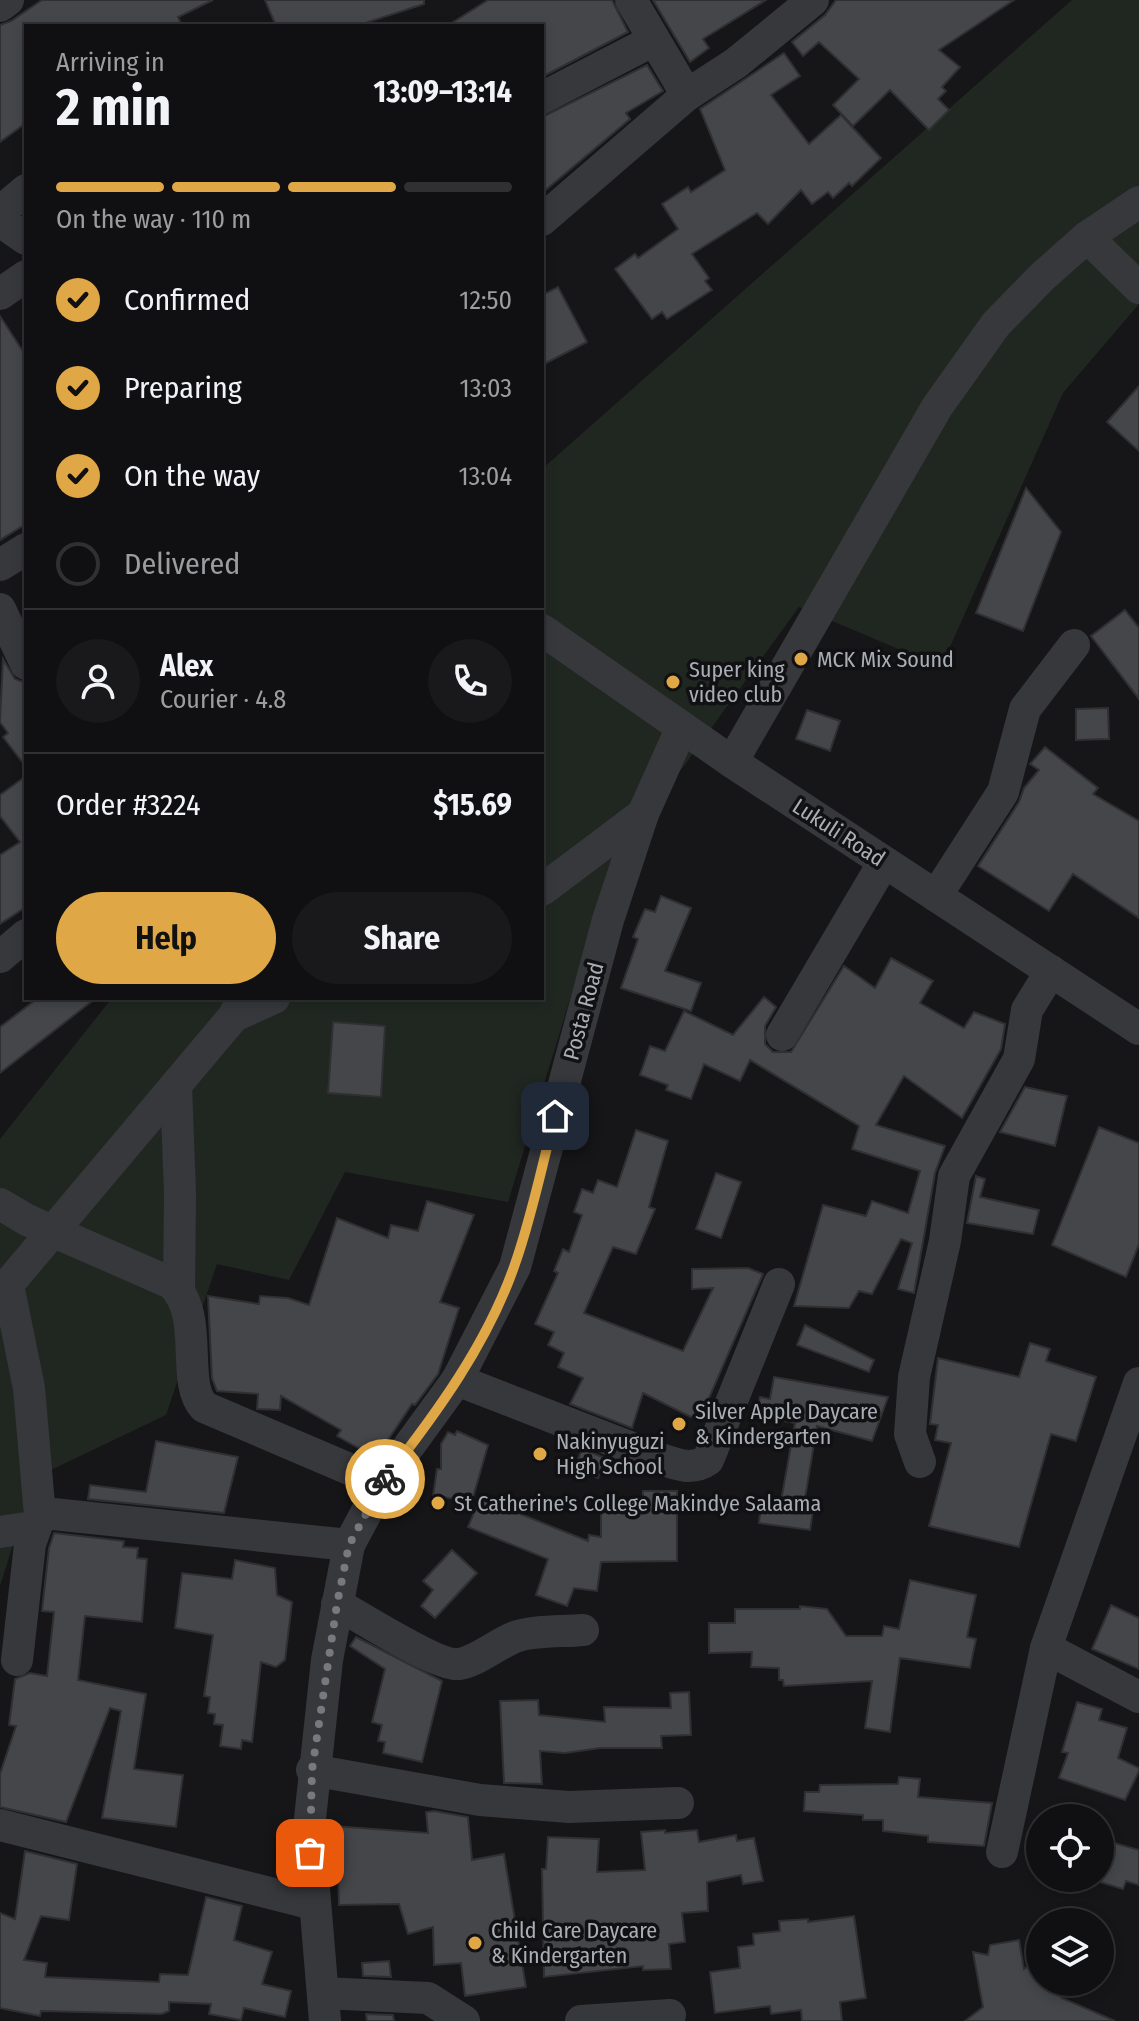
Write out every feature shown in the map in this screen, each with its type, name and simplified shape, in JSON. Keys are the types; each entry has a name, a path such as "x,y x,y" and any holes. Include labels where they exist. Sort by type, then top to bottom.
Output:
{"street":[{"path":"0,6 8,0"},
{"path":"631,0 687,95"},
{"path":"544,218 687,95 736,63 813,0"},
{"path":"544,97 654,40"},
{"path":"0,212 24,192"},
{"path":"732,762 937,407 996,324 1087,237 1139,202"},
{"path":"0,221 24,238"},
{"path":"1087,237 1139,288"},
{"path":"0,294 24,277"},
{"path":"0,565 24,550"},
{"path":"0,609 24,660"},
{"name":"Lukuli Road","path":"544,631 732,762 1139,1029"},
{"path":"936,896 1003,792 1025,709 1074,645"},
{"name":"Posta Road","path":"324,2007 309,1828 312,1770 349,1545 382,1483 457,1380 515,1267 608,920 643,814 682,727"},
{"path":"544,888 643,814"},
{"path":"782,1035 884,862"},
{"path":"920,1462 910,1434 914,1377 945,1241 954,1176 1019,1059 1027,1010 1051,971"},
{"path":"17,1660 37,1522 29,1388 4,1290 238,1007 266,1000"},
{"path":"176,1085 180,1194 179,1291 194,1344 195,1394 204,1407 216,1416 382,1483"},
{"path":"0,1204 171,1283 179,1291"},
{"path":"457,1380 655,1457 683,1466 699,1466 708,1460 779,1284"},
{"path":"1002,1852 1046,1648 1139,1383"},
{"path":"0,1532 37,1522 53,1514 349,1545"},
{"path":"337,1604 436,1658 456,1665 519,1636 583,1630"},
{"path":"1046,1648 1139,1697"},
{"path":"312,1770 480,1800 569,1807 678,1803"},
{"path":"0,1825 313,1904"},
{"path":"324,2007 428,1998 464,2021"},
{"path":"581,2021 670,2015"}],"shaded area":[{"path":"1072,0 1139,0 1139,304 1063,393 941,667 799,607 610,868 508,1202 345,1172 289,1280 217,1264 166,1415 34,1478 0,1586 0,1139 110,1000 544,1000 544,467"}],"building":[{"path":"42,0 213,0 178,17 181,24 24,24 24,124 0,142 0,25"},
{"path":"265,0 424,0 424,4 362,24 275,24"},
{"path":"488,0 612,0 628,32 544,76 544,24 450,24"},
{"path":"653,0 766,0 703,39 709,48 690,62"},
{"path":"836,0 1014,0 939,50 960,67 942,87 946,91 938,99 949,110 929,130 890,90 853,126 833,105 859,79 819,42 803,56 792,42 825,15"},
{"path":"784,53 800,76 771,95 809,144 841,115 881,158 852,186 849,183 833,198 828,192 812,204 801,190 768,224 757,213 692,254 709,278 705,281 712,290 667,319 662,312 652,319 615,269 635,254 638,258 678,229 662,204 688,187 691,192 725,170 700,109"},
{"path":"647,65 663,91 626,113 630,119 544,191 544,116"},
{"path":"558,287 587,342 544,364 544,294"},
{"path":"0,316 24,353 24,525 0,540"},
{"path":"1139,386 1139,451 1107,422"},
{"path":"1026,488 1061,532 1023,631 976,613"},
{"path":"1125,610 1139,628 1139,699 1091,636"},
{"path":"3,659 15,679 24,682 24,764 3,737 8,733 0,722"},
{"path":"1108,708 1109,739 1076,740 1076,709"},
{"path":"807,710 840,721 830,751 796,739"},
{"path":"1045,747 1098,788 1093,794 1139,821 1139,918 1073,874 1049,911 978,866 1019,802 1024,788 1039,770 1030,764"},
{"path":"24,777 24,908 0,924 0,855 20,842 0,816 0,795"},
{"path":"661,896 691,908 665,971 701,983 691,1011 621,988 638,939 633,937 645,909 655,912"},
{"path":"891,958 933,981 920,1003 964,1028 974,1012 1005,1024 1001,1049 962,1118 904,1076 876,1125 945,1146 935,1173 914,1293 898,1289 912,1243 901,1239 872,1294 859,1291 849,1308 794,1306 823,1205 866,1216 872,1201 908,1213 920,1171 852,1149 859,1126 750,1060 740,1081 704,1064 691,1099 666,1090 668,1085 640,1075 650,1046 665,1051 684,1011 733,1035 764,997 776,1007 765,1026 765,1044 773,1052 791,1052 844,966 875,988"},
{"path":"35,1000 93,1000 0,1073 0,1027"},
{"path":"333,1022 385,1026 381,1097 328,1093"},
{"path":"1025,1087 1067,1096 1055,1146 1000,1132"},
{"path":"1099,1127 1139,1143 1139,1244 1126,1277 1052,1245"},
{"path":"636,1130 668,1141 649,1207 655,1209 636,1254 613,1247 584,1313 683,1351 713,1288 692,1289 692,1269 748,1268 763,1274 699,1421 643,1393 632,1428 570,1404 583,1378 558,1367 564,1353 548,1345 554,1332 535,1324 558,1273 554,1271 563,1249 569,1252 582,1215 574,1212 582,1189 593,1193 598,1180 617,1187"},
{"path":"716,1173 741,1182 721,1238 696,1229"},
{"path":"976,1176 985,1179 980,1197 1039,1210 1033,1234 967,1223"},
{"path":"427,1201 474,1215 440,1302 459,1308 438,1374 415,1405 412,1404 376,1458 337,1436 341,1430 281,1396 280,1410 257,1409 258,1394 217,1391 212,1378 208,1296 259,1304 260,1296 288,1298 309,1305 337,1218 388,1238 391,1225 418,1231"},
{"path":"805,1325 874,1360 869,1372 797,1345"},
{"path":"1030,1343 1050,1349 1046,1361 1096,1377 1076,1441 1051,1434 1019,1547 929,1526 951,1443 935,1440 938,1425 930,1424 938,1358 1019,1377"},
{"path":"774,1377 888,1397 872,1441 817,1426 803,1510 813,1511 810,1530 759,1523 761,1505 780,1507 795,1423 756,1416 760,1397 770,1399"},
{"path":"457,1431 488,1445 472,1501 433,1496 437,1469 441,1469 441,1444 448,1432 455,1435"},
{"path":"156,1441 238,1457 224,1513 88,1499 90,1485 146,1492"},
{"path":"582,1449 605,1458 598,1478 574,1470"},
{"path":"643,1491 677,1491 677,1561 601,1562 597,1591 574,1588 567,1606 536,1595 548,1559 468,1527 480,1498 588,1541 589,1535 601,1537 601,1499 643,1499"},
{"path":"54,1533 124,1541 123,1547 138,1548 137,1558 147,1559 142,1622 85,1616 78,1680 146,1694 134,1769 183,1775 176,1827 102,1818 121,1711 110,1708 66,1822 0,1807 0,1774 16,1726 9,1725 15,1679 30,1673 47,1676 54,1612 42,1611 49,1548"},
{"path":"452,1550 477,1573 435,1618 421,1606 433,1590 423,1581"},
{"path":"235,1560 275,1568 277,1595 292,1602 285,1660 276,1667 261,1662 252,1742 242,1740 241,1749 220,1746 223,1725 214,1724 215,1714 208,1713 210,1697 204,1696 213,1635 175,1628 182,1573 232,1579"},
{"path":"910,1580 976,1595 967,1637 976,1639 970,1668 900,1658 890,1732 865,1728 872,1681 784,1686 783,1680 779,1680 779,1668 751,1667 752,1652 709,1653 709,1623 735,1623 735,1609 800,1609 800,1606 827,1609 846,1636 882,1636 884,1626 899,1629"},
{"path":"1111,1605 1139,1618 1139,1669 1092,1649"},
{"path":"356,1637 442,1681 422,1762 383,1753 385,1742 378,1741 382,1725 372,1722 385,1669 350,1646"},
{"path":"689,1692 691,1735 661,1736 662,1748 600,1748 565,1753 540,1751 542,1784 504,1783 500,1701 538,1700 539,1715 605,1722 604,1707 671,1708 670,1693"},
{"path":"1077,1702 1102,1709 1099,1720 1127,1728 1118,1758 1139,1768 1139,1771 1125,1800 1059,1778 1068,1753 1062,1752"},
{"path":"899,1777 920,1779 918,1797 992,1803 984,1846 928,1842 928,1836 883,1831 883,1820 863,1820 863,1815 804,1811 805,1792 819,1792 820,1785 898,1784"},
{"path":"426,1812 468,1817 472,1860 504,1854 526,1987 465,1996 461,1963 434,1965 433,1927 408,1934 399,1904 339,1905 338,1871 332,1871 331,1860 334,1826 428,1833"},
{"path":"665,1830 665,1833 697,1830 699,1842 736,1835 737,1841 754,1838 763,1881 743,1884 741,1875 707,1882 708,1911 682,1913 685,1942 669,1944 671,1969 643,1970 643,1966 544,1977 542,1869 546,1869 548,1837 599,1839 597,1872 645,1870 641,1832"},
{"path":"1114,1843 1139,1850 1139,1885 1126,1881 1123,1889 1114,1886"},
{"path":"25,1851 77,1864 69,1920 41,1916 24,1960 47,1963 45,1977 159,1982 160,1974 188,1975 206,1897 242,1906 234,1940 272,1952 262,1984 291,1991 285,2017 244,2008 241,2020 209,2014 211,2004 169,2002 169,2011 162,2014 41,2011 40,2016 0,2008 0,1913 15,1919"},
{"path":"854,1916 866,1998 840,2002 842,2021 802,2021 801,2010 771,2014 770,2006 715,2013 710,1972 740,1968 738,1947 754,1945 753,1934 780,1931 779,1921 808,1919 808,1922"},
{"path":"1019,1940 1024,1969 1026,1968 1026,1996 1065,1996 1062,1998 1115,2021 965,2021 983,2007 973,1952 988,1955 990,1945"},
{"path":"389,1961 391,1977 363,1976 362,1963"},
{"path":"366,2014 393,2015 394,2021 367,2021"}],"way so far":[{"path":"310,1853 312,1770 337,1604 349,1545 385,1479"}],"place":[{"name":"MCK Mix Sound","path":"801,659"},
{"name":"Super king video club","path":"673,682"},
{"name":"Silver Apple Daycare & Kindergarten","path":"679,1424"},
{"name":"Nakinyuguzi High School","path":"540,1454"},
{"name":"St Catherine's College Makindye Salaama","path":"438,1503"},
{"name":"Child Care Daycare & Kindergarten","path":"475,1943"}],"route":[{"path":"385,1479 457,1380 496,1308 515,1267 555,1116"}]}
